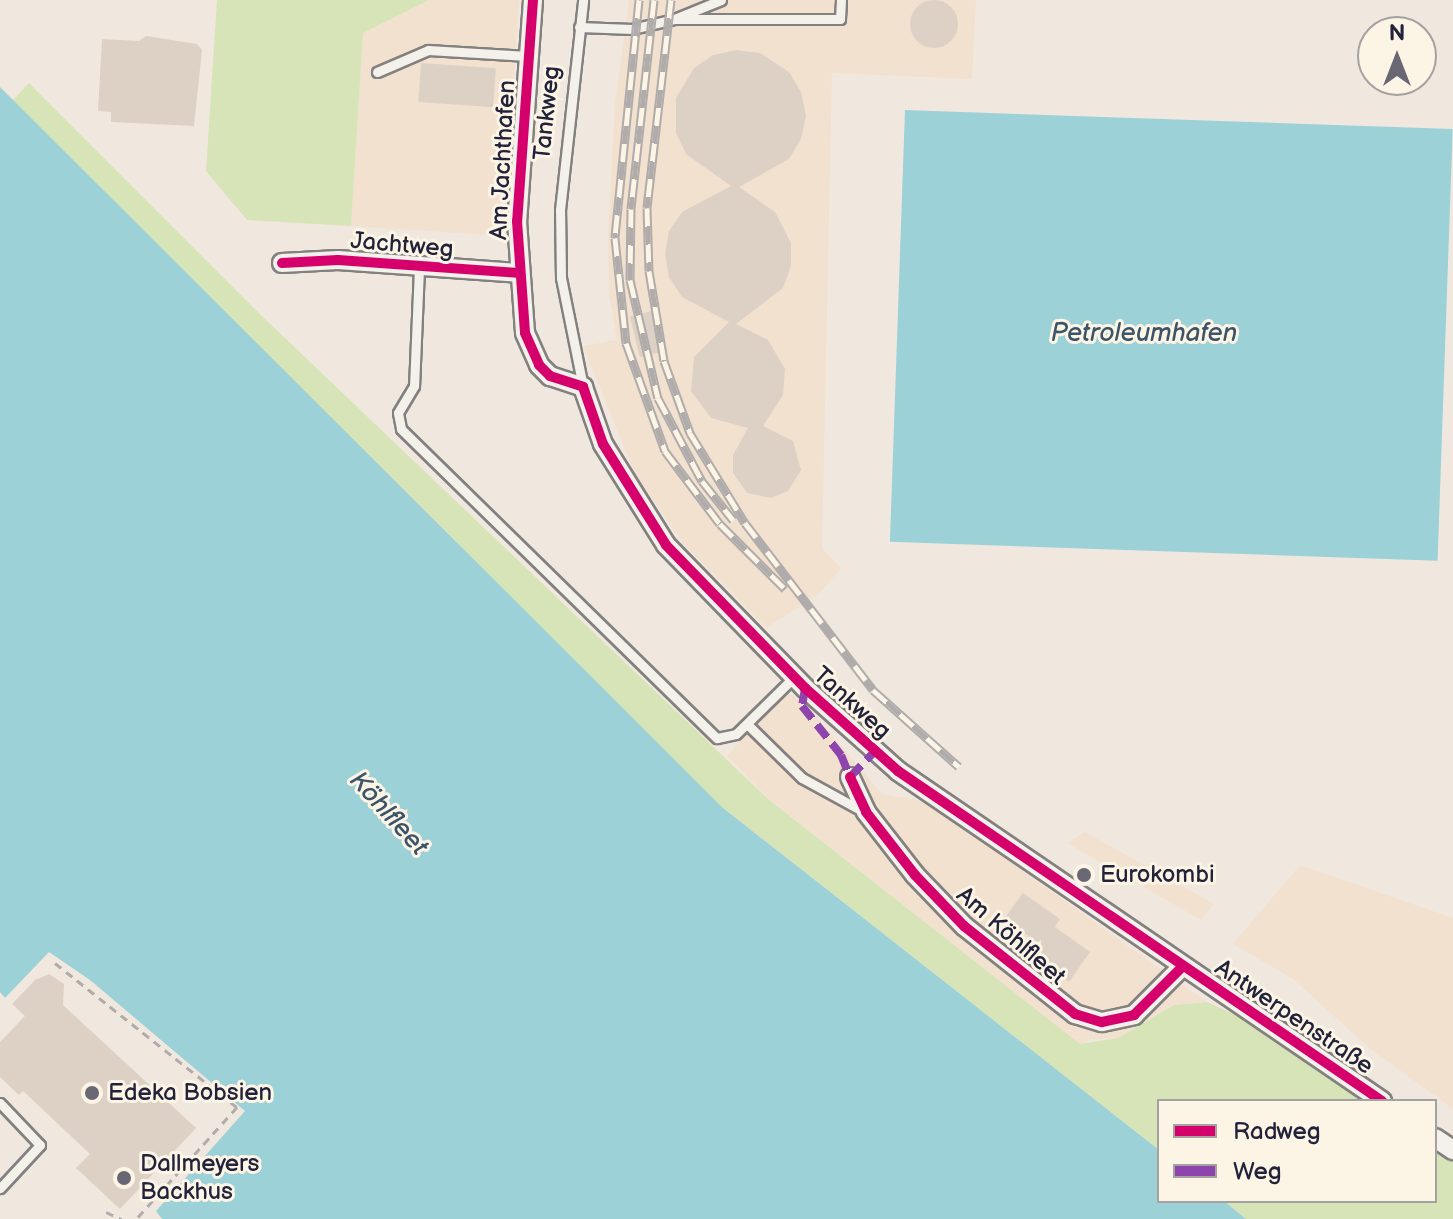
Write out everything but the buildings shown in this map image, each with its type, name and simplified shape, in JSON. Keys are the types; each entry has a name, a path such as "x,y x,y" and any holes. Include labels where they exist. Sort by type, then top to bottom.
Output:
{"street":[{"name":"Am Jachthafen","path":"533,0 518,273 523,324 534,356 550,376 583,387"},
{"name":"Jachtweg","path":"282,263 338,260 518,273"},
{"name":"Tankweg","path":"583,387 603,444 666,545 794,677 898,771 1183,966"},
{"name":"Am Köhlfleet","path":"850,777 866,812 964,926 1075,1014 1102,1022 1134,1015 1183,966"},
{"name":"Antwerpenstraße","path":"1183,966 1379,1099"}],"lane":[{"name":"Tankweg","path":"583,0 561,247 573,350 583,387"},
{"path":"579,27 632,29 674,19 721,0"},
{"path":"674,19 840,19 841,0"},
{"path":"377,72 428,50 528,56"},
{"path":"419,268 414,386 398,413 401,429 708,732 725,739 747,724 794,677"},
{"path":"747,724 802,778 866,812"},
{"path":"0,1103 40,1145 0,1188"}],"path":[{"path":"55,963 93,987 237,1107 136,1219"},
{"path":"106,1212 121,1219"}],"shaded area":[{"path":"429,0 519,0 503,236 351,226 363,33"},
{"path":"629,0 976,0 972,79 832,73 822,548 841,568 818,595 766,628 683,543 635,474 583,346 617,340 609,294 608,235 615,103"},
{"path":"785,690 807,706 882,794 924,801 1207,1002 1174,1005 1118,1038 1091,1039 1081,1045 768,798 727,756"},
{"path":"1085,832 1214,904 1201,920 1067,843"},
{"path":"1300,865 1453,918 1453,1109 1368,1047 1293,979 1233,944"}],"green space":[{"path":"217,0 429,0 363,33 351,226 247,220 206,171"},
{"path":"29,83 264,318 767,798 1080,1044 1118,1038 1174,1005 1207,1002 1255,1024 1363,1099 1157,1099 1157,1148 723,808 12,101"},
{"path":"1437,1150 1453,1161 1453,1219 1246,1219 1226,1203 1437,1203"}],"water":[{"name":"Köhlfleet","path":"0,87 723,808 1157,1148 1157,1203 1226,1203 1246,1219 162,1219 156,1211 245,1111 90,980 49,952 5,998 0,992"},
{"name":"Petroleumhafen","path":"905,110 1453,129 1438,561 890,542"}],"railway":[{"path":"639,0 615,238 626,343 665,451 720,524 785,589"},
{"path":"654,0 631,209 630,280 658,398 702,481 733,520"},
{"path":"671,0 647,208 649,271 664,361 690,433 745,523 873,690 959,767"}],"marked path":[{"path":"805,688 802,706 841,755 850,777 875,751"}],"cycle path":[{"path":"533,0 517,221 525,333 539,365 550,376 583,387 603,444 666,545 805,688 898,771 1379,1099"},
{"path":"282,263 338,260 518,273"},
{"path":"850,777 866,812 915,875 964,926 1075,1014 1102,1022 1134,1015 1183,966"}],"place":[{"name":"Eurokombi","path":"1084,875"},
{"name":"Edeka Bobsien","path":"92,1093"},
{"name":"Dallmeyers Backhus","path":"124,1178"}]}
